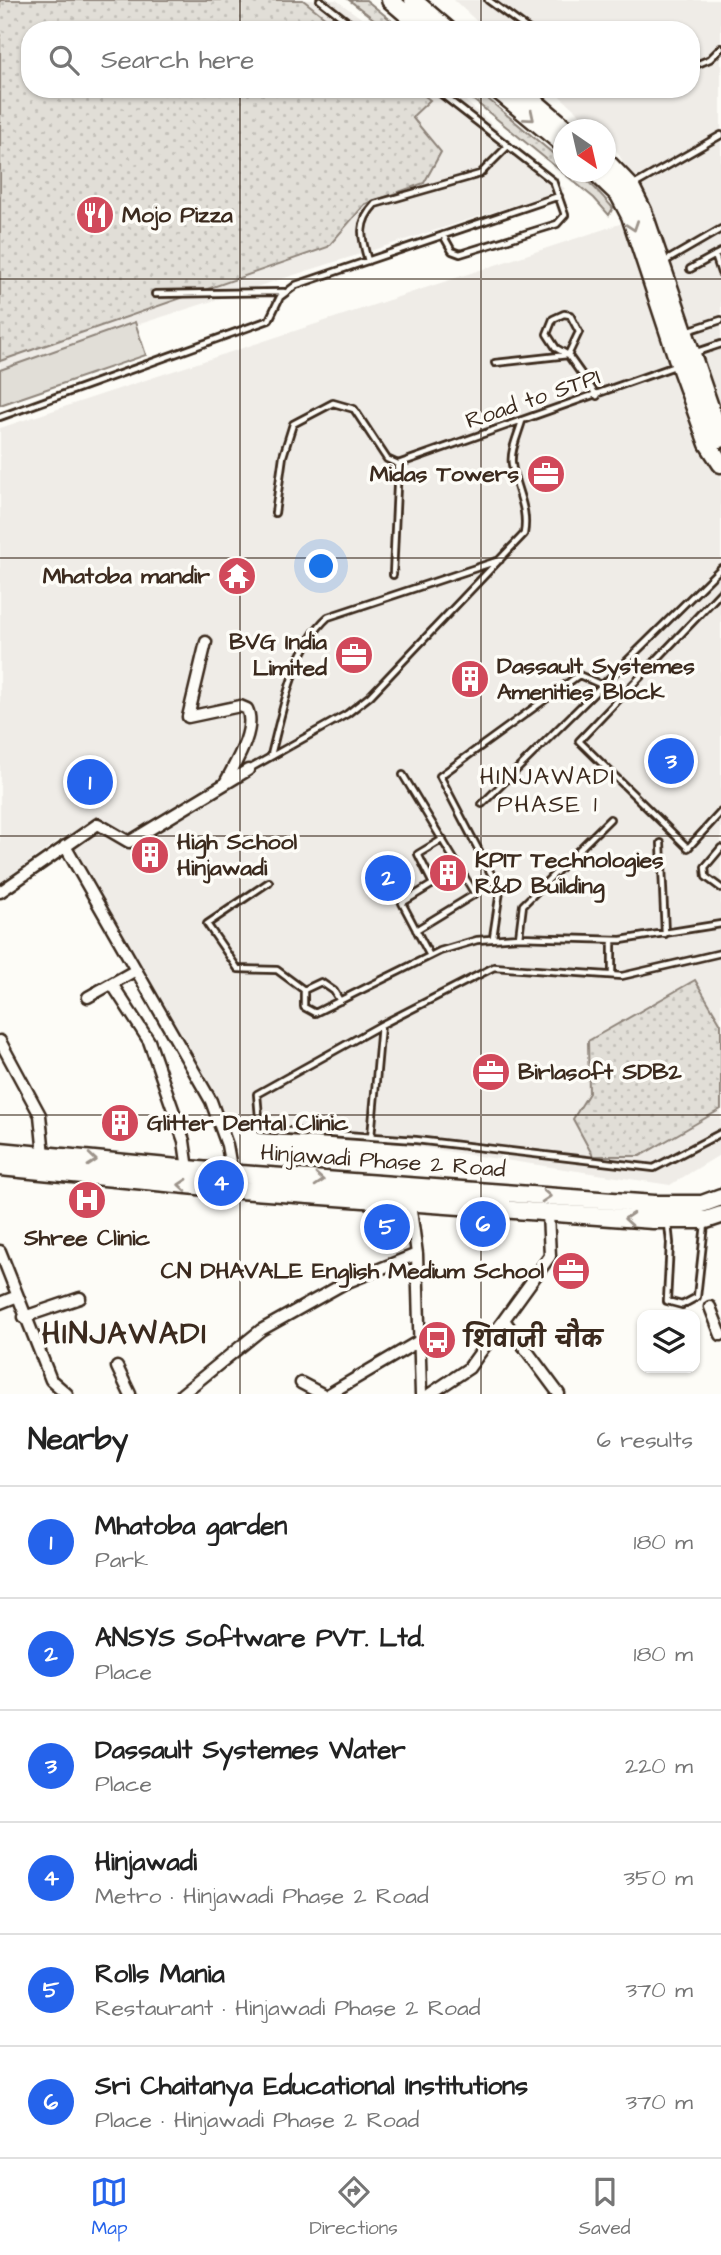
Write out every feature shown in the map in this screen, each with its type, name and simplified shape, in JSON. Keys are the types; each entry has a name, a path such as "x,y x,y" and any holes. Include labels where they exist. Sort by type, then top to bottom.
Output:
{"main road":[{"path":"390,0 414,21"},
{"path":"413,0 438,21"},
{"path":"507,98 553,136"},
{"path":"531,98 555,119"},
{"path":"616,171 631,187 643,211 683,333 708,444 721,464"},
{"path":"605,182 619,195 630,216 721,439"},
{"name":"Hinjawadi Phase 2 Road","path":"0,1151 232,1173 654,1204 702,1204 721,1198"},
{"name":"Hinjawadi Phase 2 Road","path":"0,1167 548,1213 667,1221 713,1217"}],"street":[{"path":"206,642 188,717 240,706 247,709 250,715 246,738 225,784"},
{"path":"0,892 98,824 129,842 248,770"},
{"path":"65,846 211,1101 227,1146 232,1173"},
{"path":"88,996 136,970"},
{"path":"112,984 149,1041 184,1141 188,1169"},
{"path":"0,1041 40,1115 44,1155"},
{"path":"410,1203 417,1254 421,1394"},
{"path":"430,1394 469,1368 550,1256 548,1213"},
{"path":"0,1251 15,1297 51,1380 67,1394"},
{"path":"182,1394 261,1330 345,1283 417,1254"},
{"path":"0,1303 15,1297"},
{"path":"24,1317 80,1298"},
{"path":"710,1307 721,1335"},
{"path":"504,1320 559,1394"},
{"path":"329,1394 419,1341"},
{"path":"117,1367 130,1394"},
{"path":"301,1383 322,1394"}],"lane":[{"path":"320,0 347,21"},
{"path":"488,0 517,21"},
{"path":"700,63 710,59 721,48"},
{"path":"443,235 452,251 460,254 557,224 565,215 553,181 447,98"},
{"path":"631,187 721,135"},
{"path":"368,261 360,234 363,216 375,204 480,174 508,146"},
{"path":"155,294 285,292 559,196"},
{"path":"660,264 721,229"},
{"path":"690,269 721,252"},
{"path":"715,255 721,273"},
{"path":"0,417 269,320 285,292"},
{"path":"568,355 579,332 570,315 564,314 553,319 547,334 556,348 568,355 597,396"},
{"path":"683,333 721,320"},
{"name":"Road to STPI","path":"398,464 597,396 721,344"},
{"path":"495,363 568,355"},
{"path":"275,513 283,456 293,424 333,403 354,409 387,459 398,464 393,575"},
{"path":"248,770 347,714 370,696 524,534 524,499 512,465 522,421"},
{"path":"271,755 290,685 316,627 328,617 501,560"},
{"path":"482,804 721,568"},
{"path":"721,592 579,741 688,848 721,812"},
{"path":"494,937 500,891 440,776 579,674 602,685"},
{"path":"403,775 475,894 416,930"},
{"path":"519,937 523,905 610,819"},
{"path":"430,956 401,903 433,884 418,854 443,839"},
{"path":"661,843 665,934"},
{"path":"721,848 705,867 706,877 721,888"},
{"path":"269,882 207,924 238,969 277,970 304,990"},
{"path":"304,990 304,1007 315,1013 430,956 494,937 612,940 721,924"},
{"path":"612,940 612,975"},
{"path":"721,953 701,960 622,976 494,967 381,1025 257,1094 260,1129 371,1137 654,1168 721,1133"},
{"path":"304,990 321,982 334,991 340,1001"},
{"path":"371,1137 381,1025"},
{"path":"667,1221 670,1243 667,1301 682,1305 697,1297 713,1217"}],"shaded area":[{"path":"0,0 336,0 365,21 21,21 21,98 462,98 553,178 553,182 565,189 0,371"},
{"path":"0,0 303,0 330,21 21,21 21,98 430,100 412,117 441,152 424,183 365,204 328,247 0,361"},
{"path":"349,0 366,0 392,21 376,21"},
{"path":"454,0 721,0 721,1154 670,1185 227,1118 67,834 0,883 0,428 653,213 616,150 616,119 585,119 562,98 700,98 700,21 476,21"},
{"path":"471,98 487,98 553,154 553,165"},
{"path":"574,182 591,184 613,208 609,215"},
{"path":"135,322 146,355 0,405 0,370"},
{"path":"695,980 721,1024 721,1109 640,1156 593,1156 573,1119 589,1093 588,1041"}],"place":[{"name":"Mojo Pizza","path":"95,215"},
{"name":"Midas Towers","path":"546,474"},
{"name":"Mhatoba mandir","path":"237,576"},
{"name":"BVG India Limited","path":"354,655"},
{"name":"Dassault Systemes Amenities Block","path":"470,679"},
{"name":"Dassault Systemes Water","path":"671,761"},
{"name":"Mhatoba garden","path":"90,782"},
{"name":"High School Hinjawadi","path":"150,855"},
{"name":"KPIT Technologies R&D Building","path":"448,873"},
{"name":"ANSYS Software PVT. Ltd.","path":"388,878"},
{"name":"Birlasoft SDB2","path":"491,1072"},
{"name":"Glitter Dental Clinic","path":"120,1123"},
{"name":"Hinjawadi","path":"221,1183"},
{"name":"Shree Clinic","path":"87,1200"},
{"name":"Sri Chaitanya Educational Institutions","path":"483,1224"},
{"name":"Rolls Mania","path":"387,1227"},
{"name":"CN DHAVALE English Medium School","path":"571,1271"},
{"name":"शिवाजी चौक","path":"437,1340"}],"district":[{"name":"HINJAWADI PHASE 1","path":"548,791"},
{"name":"HINJAWADI","path":"125,1334"}]}
